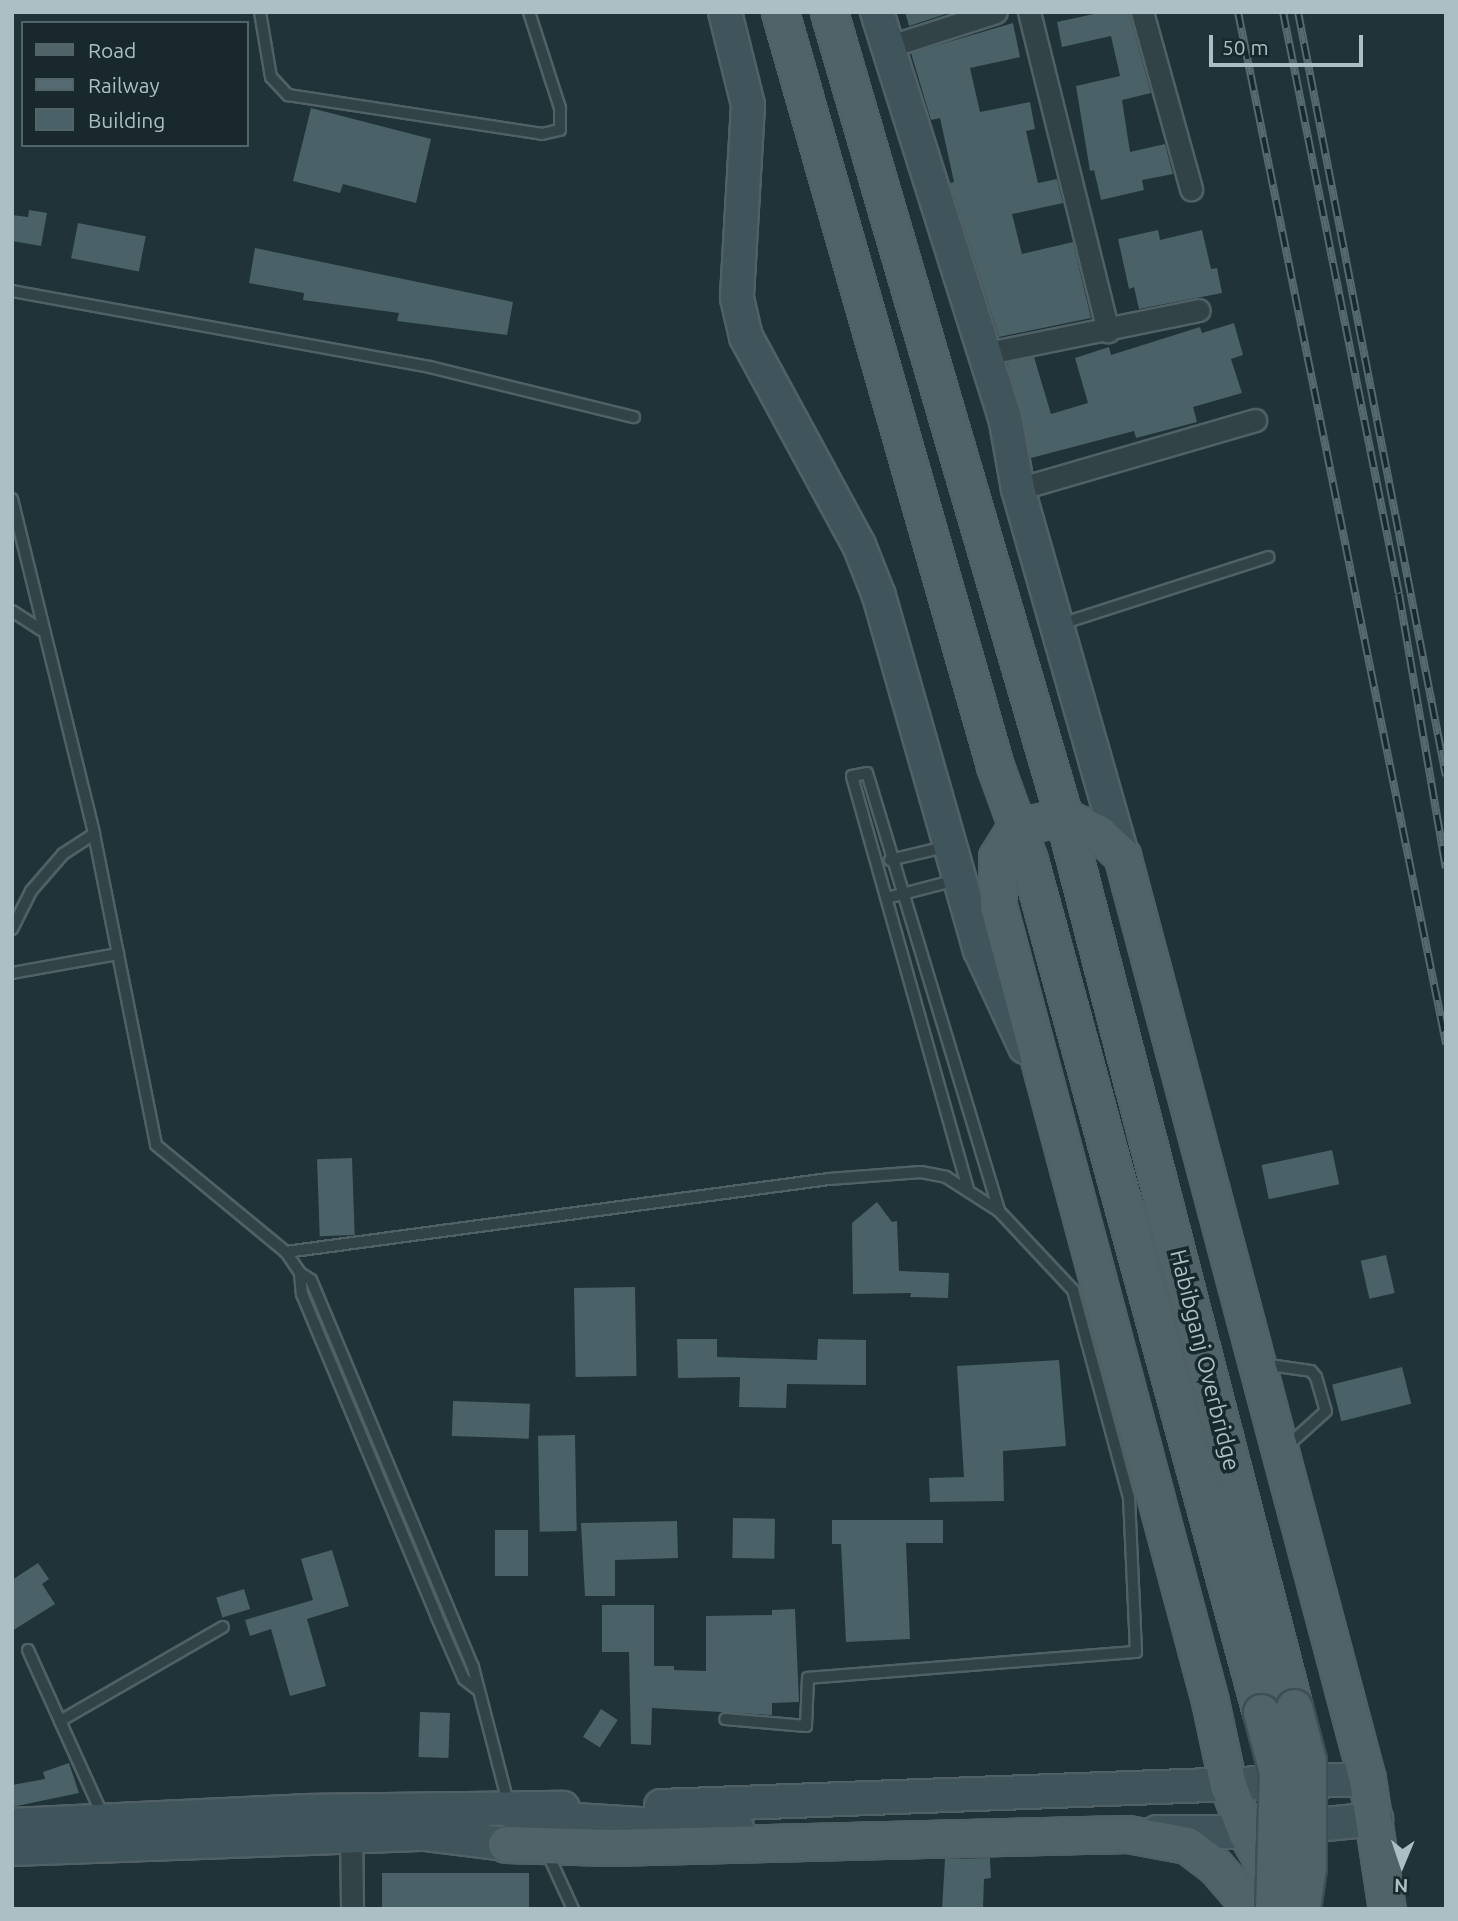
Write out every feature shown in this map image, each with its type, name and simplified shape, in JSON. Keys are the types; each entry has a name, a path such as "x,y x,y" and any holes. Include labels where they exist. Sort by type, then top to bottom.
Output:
{"main road":[{"path":"725,12 748,105 737,298 746,337 859,545 878,596 980,950 1045,1090"},
{"name":"Habibganj Overbridge","path":"780,12 1016,827 1029,860 1277,1772 1273,1909"},
{"name":"Habibganj Overbridge","path":"829,12 1064,817 1308,1760 1308,1867 1302,1909"},
{"path":"877,12 1008,429 1018,489 1122,855 1260,1363 1367,1779 1376,1819 1387,1909"},
{"path":"1122,855 1098,833 1064,817 1016,827 997,857 998,906 1210,1701 1228,1784 1246,1832 1290,1909"},
{"path":"12,1849 509,1808 737,1805 1367,1779"},
{"path":"506,1844 533,1826 559,1819 737,1830 1246,1832 1376,1819"},
{"path":"12,1825 106,1822 350,1823 506,1844 555,1847 1128,1835 1187,1845 1215,1866 1241,1896 1246,1909"}],"street":[{"path":"887,47 996,12"},
{"path":"1029,12 1108,331"},
{"path":"1142,12 1191,189"},
{"path":"983,354 1108,331 1199,310"},
{"path":"1018,489 1255,420"},
{"path":"350,1823 352,1909"}],"lane":[{"path":"260,12 271,77 288,95 542,134 560,130 561,108 529,12"},
{"path":"12,291 429,367 634,416"},
{"path":"12,499 41,629 94,834 156,1145 286,1252 300,1273 312,1280 473,1667 509,1808"},
{"path":"1056,625 1268,556"},
{"path":"12,611 41,629"},
{"path":"968,1189 852,776 867,773 999,1211"},
{"path":"12,929 32,891 64,854 94,834"},
{"path":"877,863 951,846"},
{"path":"887,898 959,880"},
{"path":"12,973 118,954"},
{"path":"286,1252 829,1179 921,1172 946,1177 999,1211 1073,1290 1129,1497 1136,1652 808,1678 806,1726 725,1719"},
{"path":"1260,1363 1311,1371 1326,1411 1282,1450"},
{"path":"61,1721 223,1627"},
{"path":"28,1650 106,1822"},
{"path":"555,1847 573,1909"}],"building":[{"path":"905,12 949,12 949,13 909,26"},
{"path":"1103,12 1129,12 1151,93 1122,100 1130,152 1165,144 1173,174 1142,180 1144,190 1101,200 1094,170 1090,171 1076,86 1120,76 1111,36 1062,47 1057,22"},
{"path":"1013,23 1020,57 970,68 980,112 1030,102 1035,129 1026,131 1038,183 1057,179 1063,203 1012,214 1022,254 1073,242 1091,318 999,337 950,183 954,182 940,118 931,120 911,53"},
{"path":"311,108 431,139 416,203 343,184 340,193 293,181"},
{"path":"29,210 47,213 41,246 12,241 12,215 28,217"},
{"path":"78,223 146,236 139,272 71,258"},
{"path":"1158,230 1160,240 1202,230 1211,269 1217,268 1222,293 1139,309 1134,287 1129,289 1118,239"},
{"path":"255,248 513,302 507,335 397,321 399,313 303,300 304,293 249,283"},
{"path":"1234,323 1243,355 1231,359 1242,393 1193,407 1197,422 1136,438 1134,431 1031,458 1007,362 1034,357 1051,414 1088,403 1075,358 1109,347 1111,355 1200,327 1202,333"},
{"path":"1332,1150 1339,1184 1269,1199 1262,1165"},
{"path":"352,1158 355,1235 320,1236 317,1159"},
{"path":"877,1202 892,1222 897,1221 899,1271 949,1273 948,1298 910,1297 911,1293 853,1294 852,1223"},
{"path":"1386,1255 1395,1293 1369,1299 1361,1261"},
{"path":"635,1287 637,1376 576,1377 574,1288"},
{"path":"677,1339 717,1339 717,1357 817,1360 818,1339 866,1340 866,1385 787,1384 786,1408 739,1407 740,1377 678,1378"},
{"path":"1059,1360 1066,1446 1003,1451 1004,1501 930,1502 929,1478 964,1477 957,1366"},
{"path":"1402,1367 1411,1404 1341,1421 1332,1384"},
{"path":"453,1401 530,1404 529,1439 452,1436"},
{"path":"575,1435 577,1531 540,1532 538,1436"},
{"path":"733,1518 775,1519 774,1559 732,1558"},
{"path":"832,1520 943,1520 943,1543 906,1543 910,1639 846,1642 841,1544 832,1544"},
{"path":"677,1521 678,1558 615,1560 615,1596 585,1596 581,1523"},
{"path":"495,1530 528,1530 528,1576 495,1576"},
{"path":"332,1550 349,1606 307,1619 326,1686 290,1696 271,1629 250,1636 245,1620 313,1600 301,1559"},
{"path":"38,1563 49,1579 42,1584 55,1604 12,1631 12,1580"},
{"path":"244,1589 250,1609 222,1618 216,1597"},
{"path":"602,1605 654,1605 654,1666 706,1671 706,1616 772,1615 772,1610 795,1609 799,1702 772,1703 772,1715 652,1708 651,1745 631,1744 629,1652 602,1652"},
{"path":"601,1709 618,1720 600,1748 583,1737"},
{"path":"420,1712 450,1713 448,1758 418,1757"},
{"path":"69,1763 79,1793 12,1807 12,1785 45,1779 43,1772"},
{"path":"990,1858 991,1878 984,1879 983,1909 942,1909 945,1859"},
{"path":"382,1873 529,1873 529,1909 382,1909"}],"railway":[{"path":"1238,12 1446,1044"},
{"path":"1283,12 1399,594 1446,868"},
{"path":"1298,12 1446,776"}]}
